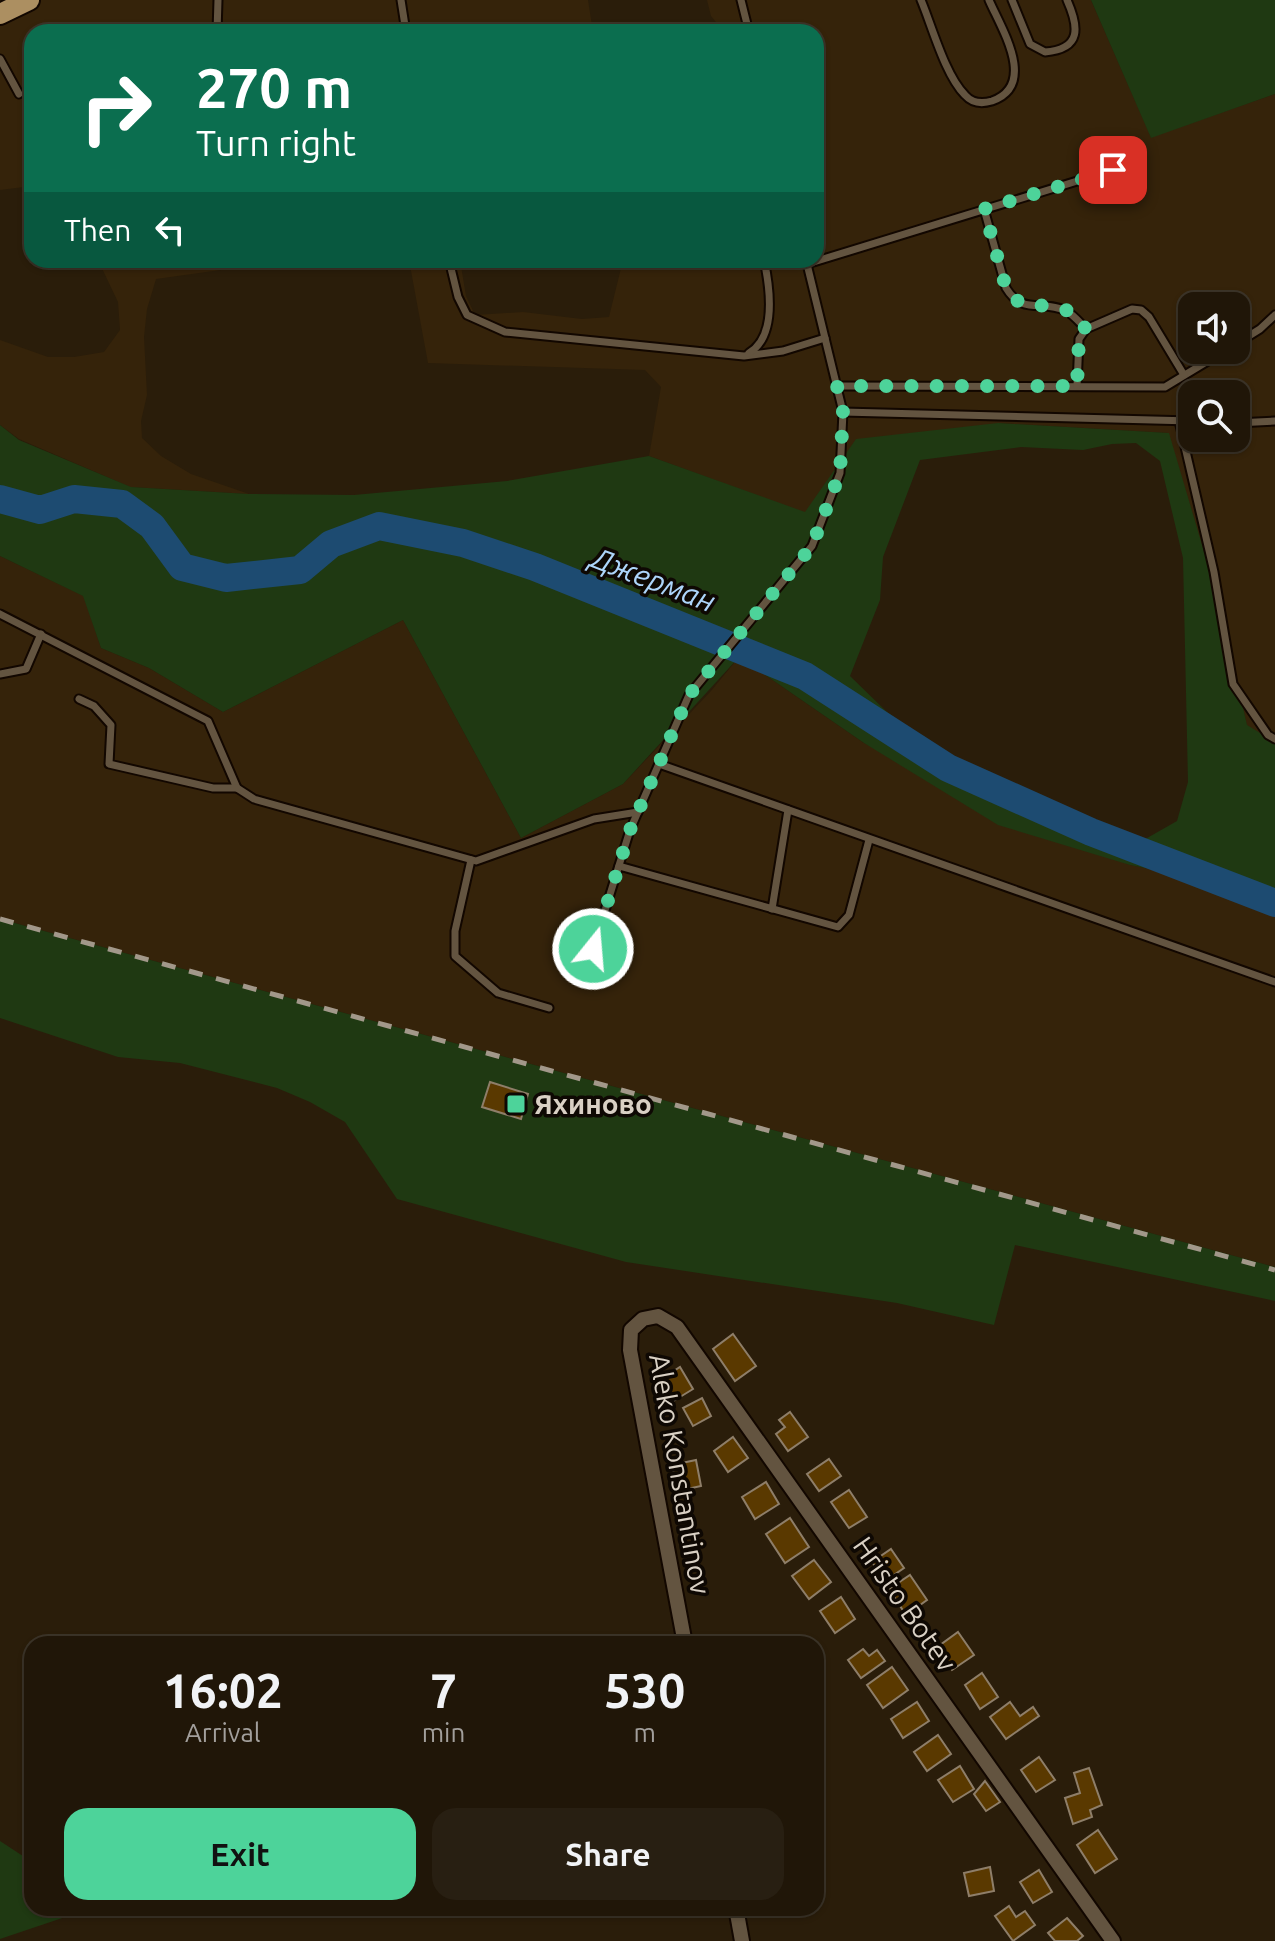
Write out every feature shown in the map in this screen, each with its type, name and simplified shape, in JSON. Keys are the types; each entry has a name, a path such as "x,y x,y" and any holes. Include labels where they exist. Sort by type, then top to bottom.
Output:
{"main road":[{"path":"0,14 29,0"}],"street":[{"name":"Hristo Botev","path":"643,1319 658,1316 677,1327 1113,1941"},
{"name":"Aleko Konstantinov","path":"643,1319 631,1330 630,1350 684,1636"},
{"path":"737,1916 742,1941"}],"lane":[{"path":"217,24 218,0"},
{"path":"401,0 405,24"},
{"path":"741,0 747,24"},
{"path":"921,0 956,83 966,97 980,104 996,100 1012,87 1015,75 1014,61 989,0"},
{"path":"1012,0 1030,44 1036,50 1045,52 1069,45 1076,35 1076,20 1067,0"},
{"path":"0,59 19,94"},
{"path":"824,257 1139,162"},
{"path":"984,209 1006,288 1013,299 1024,305 1068,311 1086,329"},
{"path":"451,268 458,297 467,315 505,332 744,356 783,351 825,338"},
{"path":"744,356 755,350 764,339 769,323 765,268"},
{"path":"593,949 638,812 689,695 812,546 840,473 843,412 808,268"},
{"path":"1077,386 1079,339 1086,329 1132,309 1141,310 1149,317 1184,375"},
{"path":"1250,335 1275,315"},
{"path":"837,386 1165,387 1202,364"},
{"path":"843,412 1178,421"},
{"path":"1250,422 1275,421"},
{"path":"1186,452 1214,572 1233,684 1268,735 1275,739"},
{"path":"0,614 208,721 237,788"},
{"path":"0,674 26,669 41,634"},
{"path":"79,699 94,706 111,725 109,764 213,788 237,788 254,799 471,860 498,856 594,819 638,812"},
{"path":"659,764 1275,982"},
{"path":"772,909 788,810"},
{"path":"619,866 838,927 844,923 869,840"},
{"path":"471,860 455,931 455,956 498,993 549,1008"}],"shaded area":[{"path":"41,0 588,0 592,24 24,24 24,187 0,190 0,19"},
{"path":"707,0 1091,0 1151,137 1275,94 1275,742 1247,726 1218,599 1168,433 998,423 805,513 649,456 661,387 645,370 428,363 410,268 461,268 466,296 475,315 523,312 582,319 609,317 621,268 824,268 824,24 718,24 711,16"},
{"path":"102,268 234,268 156,279 147,309 144,337 147,395 141,421 142,438 161,456 191,474 249,494 130,487 19,439 0,425 0,340 48,357 104,352 120,330 118,302"},
{"path":"0,556 84,596 101,648 149,668 223,712 403,620 521,838 623,784 739,657 864,743 1130,865 1275,894 1275,1267 0,919"}],"green space":[{"path":"1091,0 1275,0 1275,94 1151,138"},
{"path":"998,423 1169,433 1218,599 1247,725 1275,742 1275,894 1130,865 998,825 864,743 739,657 623,784 521,838 403,620 223,712 149,668 101,648 83,596 0,556 0,425 19,440 131,487 249,494 354,495 507,481 649,456 805,512 856,439","holes":["1136,443 1160,461 1183,558 1188,782 1177,821 1133,846 963,767 887,712 850,676 880,600 883,557 920,460 1021,447 1083,450"]},
{"path":"0,919 1275,1267 1275,1301 1015,1245 994,1325 897,1303 626,1262 397,1199 345,1122 310,1102 277,1088 180,1063 118,1057 0,1018"},
{"path":"0,1841 24,1857 24,1916 68,1916 0,1939"}],"building":[{"path":"490,1082 528,1094 521,1119 482,1107"},
{"path":"733,1334 756,1366 735,1381 713,1349"},
{"path":"680,1367 693,1389 667,1405 654,1384"},
{"path":"702,1398 711,1416 693,1426 683,1408"},
{"path":"790,1412 808,1437 788,1451 776,1434 785,1427 779,1420"},
{"path":"733,1437 748,1458 728,1472 714,1451"},
{"path":"829,1459 841,1476 819,1491 807,1474"},
{"path":"696,1460 701,1486 678,1491 672,1465"},
{"path":"766,1482 779,1504 755,1519 742,1497"},
{"path":"849,1490 867,1517 849,1528 831,1502"},
{"path":"790,1518 809,1547 785,1563 766,1534"},
{"path":"891,1549 904,1568 885,1581 872,1562"},
{"path":"814,1560 831,1582 809,1599 792,1576"},
{"path":"910,1575 927,1600 906,1615 889,1589"},
{"path":"841,1597 855,1619 835,1633 820,1611"},
{"path":"958,1632 974,1655 952,1670 936,1648"},
{"path":"863,1649 869,1656 877,1650 885,1661 861,1678 848,1660"},
{"path":"892,1667 908,1690 883,1708 867,1685"},
{"path":"982,1673 998,1697 980,1709 965,1685"},
{"path":"917,1702 929,1721 903,1738 891,1719"},
{"path":"1010,1702 1020,1716 1033,1707 1039,1716 1006,1739 990,1717"},
{"path":"938,1735 951,1754 927,1771 914,1752"},
{"path":"1039,1757 1055,1780 1036,1792 1021,1770"},
{"path":"960,1766 974,1789 953,1802 938,1780"},
{"path":"1089,1768 1102,1805 1090,1810 1092,1817 1073,1824 1065,1798 1080,1793 1074,1773"},
{"path":"985,1781 1000,1802 986,1811 974,1794"},
{"path":"1098,1830 1117,1859 1095,1873 1077,1845"},
{"path":"990,1867 994,1891 969,1896 964,1873"},
{"path":"1039,1870 1052,1892 1033,1903 1020,1882"},
{"path":"1009,1906 1016,1917 1025,1911 1035,1925 1013,1941 995,1916"},
{"path":"1067,1918 1083,1936 1077,1941 1055,1941 1048,1933"}],"waterway":[{"name":"Джерман","path":"0,499 40,510 74,499 122,504 152,526 182,567 226,578 300,570 331,544 379,526 463,543 535,567 805,676 948,768 1091,832 1275,903"}],"railway":[{"path":"0,919 1275,1270"}],"place":[{"name":"Яхиново","path":"516,1104"}],"route":[{"path":"593,949 630,830 689,695 812,546 840,473 843,412 837,386 1077,386 1079,339 1086,329 1068,311 1024,305 1013,299 1006,288 984,209 1113,170"}]}
